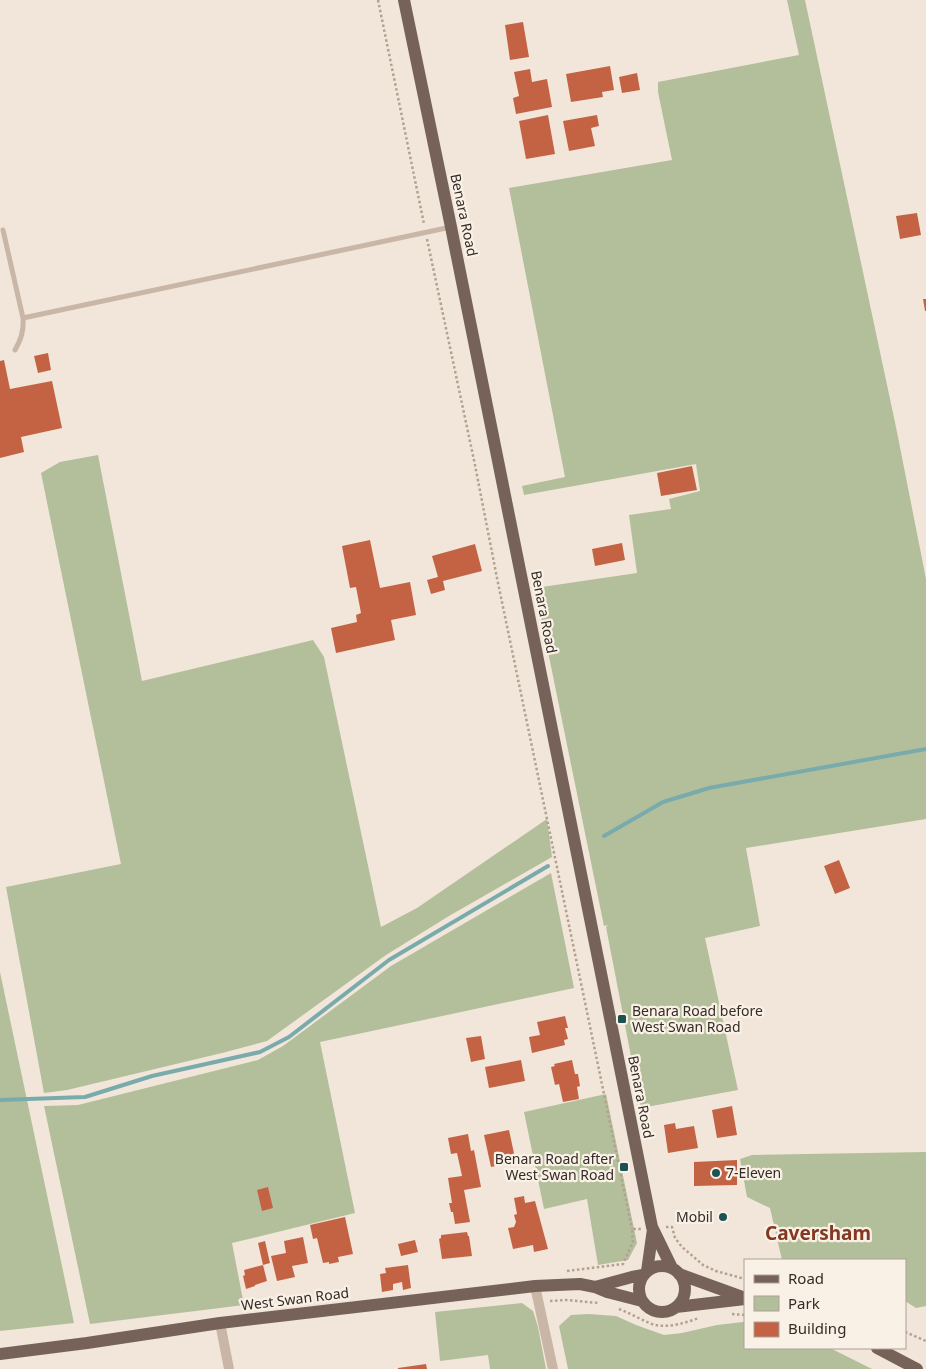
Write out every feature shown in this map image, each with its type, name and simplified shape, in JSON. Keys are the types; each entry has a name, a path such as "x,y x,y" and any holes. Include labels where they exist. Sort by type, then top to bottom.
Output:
{"main road":[{"name":"Benara Road","path":"404,0 653,1229 676,1271"},
{"name":"Benara Road","path":"645,1273 653,1229"},
{"path":"676,1271 682,1278 685,1288 682,1301 676,1307 666,1312 649,1309 642,1301 638,1289 639,1282 645,1273 653,1267 660,1266 676,1271 744,1299"},
{"name":"West Swan Road","path":"595,1287 645,1273"},
{"name":"West Swan Road","path":"0,1354 220,1323 535,1286 580,1284 642,1301"},
{"path":"676,1307 744,1299"},
{"path":"879,1349 917,1369"}],"street":[{"path":"535,1286 553,1369"},
{"path":"220,1323 229,1369"}],"lane":[{"path":"24,318 451,227"},
{"path":"3,230 24,318 22,337 15,350"}],"path":[{"path":"378,0 632,1230"},
{"path":"539,1302 566,1300 604,1305"},
{"path":"616,1308 662,1326 672,1326 701,1317"},
{"path":"906,1332 926,1341"}],"green space":[{"path":"787,0 805,0 896,427 926,579 926,819 746,848 760,926 705,938 738,1090 641,1108 606,927 608,925 604,926 535,588 637,573 629,515 671,509 669,499 700,491 696,464 524,495 522,486 565,477 509,188 672,160 658,92 658,82 799,55"},
{"path":"98,455 142,681 313,640 324,657 381,927 417,908 547,819 552,857 449,916 386,955 267,1041 67,1090 44,1093 6,887 121,864 41,473 60,462"},
{"path":"551,873 574,988 320,1042 355,1213 232,1243 244,1305 90,1324 44,1106 78,1105 258,1060 283,1046 391,966"},
{"path":"0,972 74,1323 0,1331"},
{"path":"606,1094 637,1243 628,1260 598,1265 587,1199 544,1209 524,1112"},
{"path":"926,1152 926,1306 916,1308 906,1302 906,1259 782,1259 770,1208 747,1197 740,1159 752,1155"},
{"path":"522,1303 533,1311 546,1369 490,1369 488,1355 440,1361 435,1312"},
{"path":"571,1315 616,1316 664,1335 744,1322 744,1349 832,1349 872,1369 568,1369 559,1326"}],"building":[{"path":"523,22 529,57 510,60 505,25"},
{"path":"610,66 614,90 602,92 603,97 571,102 566,74"},
{"path":"530,69 532,82 547,79 552,107 516,114 513,98 519,96 514,72"},
{"path":"637,73 640,90 622,93 619,77"},
{"path":"548,115 555,154 526,159 519,121"},
{"path":"597,115 599,126 591,128 595,146 569,151 563,121"},
{"path":"917,213 921,235 900,239 896,216"},
{"path":"923,299 926,299 926,311 925,311"},
{"path":"48,353 51,370 38,373 34,356"},
{"path":"4,360 10,389 52,381 62,428 21,437 24,452 0,458 0,361"},
{"path":"692,466 697,490 661,496 657,473"},
{"path":"370,540 380,588 410,582 416,615 391,620 395,640 336,653 331,628 357,622 356,615 361,613 356,587 350,588 342,546"},
{"path":"622,543 625,560 595,566 592,549"},
{"path":"475,544 482,571 443,581 445,590 431,594 427,580 438,577 432,556"},
{"path":"839,860 850,888 835,894 824,866"},
{"path":"565,1016 568,1028 565,1028 568,1039 564,1040 565,1045 532,1053 529,1037 540,1035 537,1022"},
{"path":"481,1036 485,1059 471,1062 466,1038"},
{"path":"521,1060 525,1081 489,1088 485,1067"},
{"path":"572,1060 575,1074 578,1074 580,1086 577,1087 579,1099 563,1102 559,1084 555,1085 551,1067 555,1066 554,1064"},
{"path":"732,1106 737,1135 717,1138 712,1110"},
{"path":"675,1123 676,1129 694,1126 698,1148 668,1153 664,1125"},
{"path":"509,1130 515,1158 508,1160 508,1163 491,1167 484,1135"},
{"path":"468,1134 471,1151 474,1150 481,1187 464,1190 470,1222 455,1224 449,1203 452,1203 448,1178 462,1176 457,1153 451,1154 448,1138"},
{"name":"7-Eleven","path":"737,1160 737,1185 694,1186 694,1162"},
{"path":"268,1187 273,1208 262,1211 257,1190"},
{"path":"524,1196 525,1203 535,1201 548,1249 534,1252 533,1245 513,1249 508,1228 514,1227 516,1222 514,1215 517,1214 514,1198"},
{"path":"345,1217 353,1254 338,1257 339,1262 323,1263 317,1238 313,1239 310,1225"},
{"path":"467,1232 472,1256 442,1259 439,1239 441,1235"},
{"path":"303,1237 308,1263 292,1266 295,1277 277,1281 271,1256 286,1253 284,1241"},
{"path":"415,1240 418,1252 401,1256 398,1244"},
{"path":"265,1241 270,1263 263,1265 258,1243"},
{"path":"263,1265 267,1281 246,1289 243,1276 245,1275 244,1270"},
{"path":"408,1265 411,1288 403,1290 402,1282 393,1284 393,1290 382,1292 380,1274 386,1273 385,1268"},
{"path":"426,1364 427,1369 398,1369 398,1368"}],"waterway":[{"path":"604,836 663,802 709,788 926,749"},
{"path":"0,1100 85,1097 152,1076 260,1052 289,1037 389,960 548,866"}],"place":[{"name":"Benara Road before West Swan Road","path":"622,1019"},
{"name":"Benara Road after West Swan Road","path":"624,1167"},
{"name":"7-Eleven","path":"716,1173"},
{"name":"Mobil","path":"723,1217"}],"district":[{"name":"Caversham","path":"818,1233"}]}
